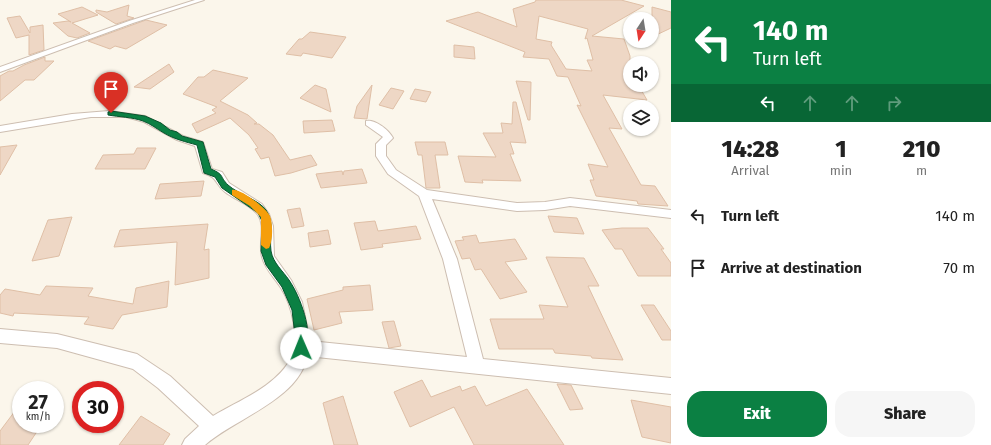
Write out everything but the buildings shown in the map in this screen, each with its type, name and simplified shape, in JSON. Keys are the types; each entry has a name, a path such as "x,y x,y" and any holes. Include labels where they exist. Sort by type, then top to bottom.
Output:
{"street":[{"path":"0,70 131,22 201,0"},
{"path":"0,129 103,113 142,118 158,125 167,132 174,134 179,138 200,144 207,171 218,175 225,186 253,204 265,216 266,251 270,262 286,284 297,310 302,330 301,348 296,365 284,381 266,397 211,426 191,445"},
{"path":"369,123 386,134 388,138 381,144 381,156 392,172 424,194 517,207 545,206 570,202 671,214"},
{"path":"424,194 450,259 477,366"},
{"path":"0,336 57,341 137,362 164,382 211,426"},
{"path":"301,348 671,386"}],"slow traffic":[{"path":"235,193 253,204 262,211 265,216 267,228 266,245"}],"route":[{"path":"111,113 142,118 153,122 179,138 197,142 202,146 207,171 218,175 225,186 262,211 265,216 267,228 266,251 270,262 286,284 297,310 302,330 301,348"}]}
